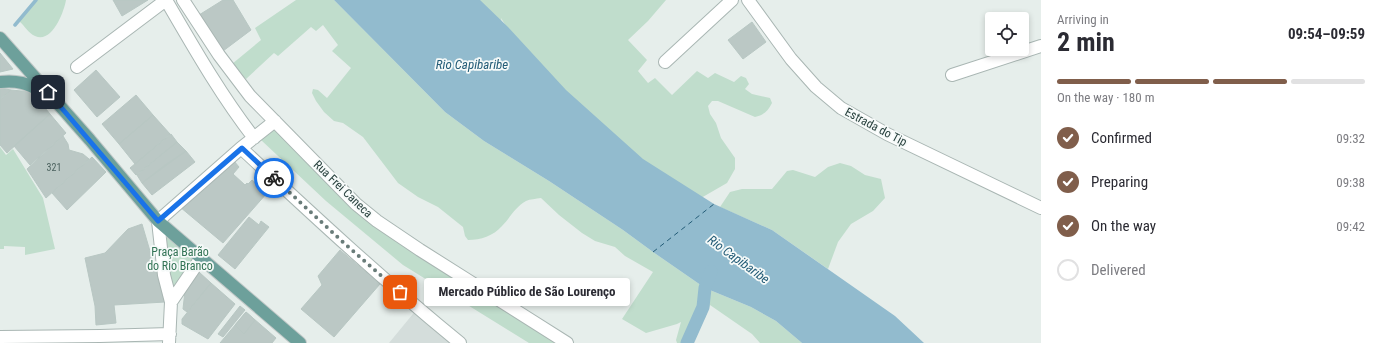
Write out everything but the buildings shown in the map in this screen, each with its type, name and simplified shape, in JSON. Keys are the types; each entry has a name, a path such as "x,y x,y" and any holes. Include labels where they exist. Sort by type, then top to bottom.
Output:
{"main road":[{"path":"0,38 158,221 300,343"},
{"path":"0,82 13,80 31,85 52,97"}],"street":[{"path":"77,67 166,0 229,106 254,138"},
{"name":"Rua Frei Caneca","path":"183,0 233,75 250,96 356,204 377,221 567,343"},
{"path":"665,62 732,0"},
{"name":"Estrada do Tip","path":"748,0 791,59 816,87 840,108 887,134 1041,208"},
{"path":"952,75 1041,46"},
{"path":"0,337 100,336 169,338 171,302 164,276 158,221 275,121"},
{"path":"242,148 345,244 460,343"},
{"path":"171,302 201,258"}],"shaded area":[{"path":"417,309 459,343 389,343"}],"green space":[{"path":"36,0 66,0 63,12 56,26 47,35 41,37 33,35 19,21"},
{"path":"296,0 334,0 445,112 484,141 549,181 623,230 705,288 751,307 776,321 802,343 760,343 752,334 710,305 705,318 690,343 677,343 676,340 681,322 646,333 622,319 653,272 625,256 615,247 595,241 582,233 559,215 541,198 522,203 502,226 491,235 468,240 465,236 463,227 438,207 418,197 398,183 363,137 343,123 334,121 324,112 316,101 312,93 313,89 318,90 327,98 351,68 332,51 338,45 323,25 316,31 311,27 278,56 274,53 246,79 232,64 261,40 255,28"},
{"path":"437,0 666,0 648,21 628,40 647,60 638,71 648,83 655,78 672,95 697,71 708,78 715,73 734,82 741,76 746,78 749,84 745,89 752,94 770,98 772,103 765,112 755,117 718,101 712,101 708,106 721,138 735,158 735,169 727,183 701,198 621,146 515,41 501,18 502,25"},
{"path":"278,125 358,211 560,343 529,343 403,265 326,201 261,140"},
{"path":"0,147 6,155 13,149 43,198 55,249 25,255 25,247 4,246 4,249 0,249"},
{"path":"840,163 851,166 865,175 881,179 885,198 873,211 851,224 838,242 828,269 772,230 720,207 730,192 742,189 772,189 787,171 793,170 815,177 828,167"},
{"name":"Praça Barão do Rio Branco","path":"158,221 201,258 171,302"}],"water":[{"name":"Rio Capibaribe","path":"334,0 480,0 508,27 566,90 643,159 714,204 772,230 895,316 924,343 802,343 776,321 751,307 705,288 623,230 549,181 484,141 445,112"}],"waterway":[{"path":"15,25 36,0"},
{"path":"687,343 703,307 705,288 711,271"}],"ferry route":[{"path":"653,252 714,204"}],"way so far":[{"path":"274,178 345,244 400,292"}],"place":[{"name":"Mercado Público de São Lourenço","path":"400,292"}],"route":[{"path":"48,92 158,221 242,148 274,178"}]}
